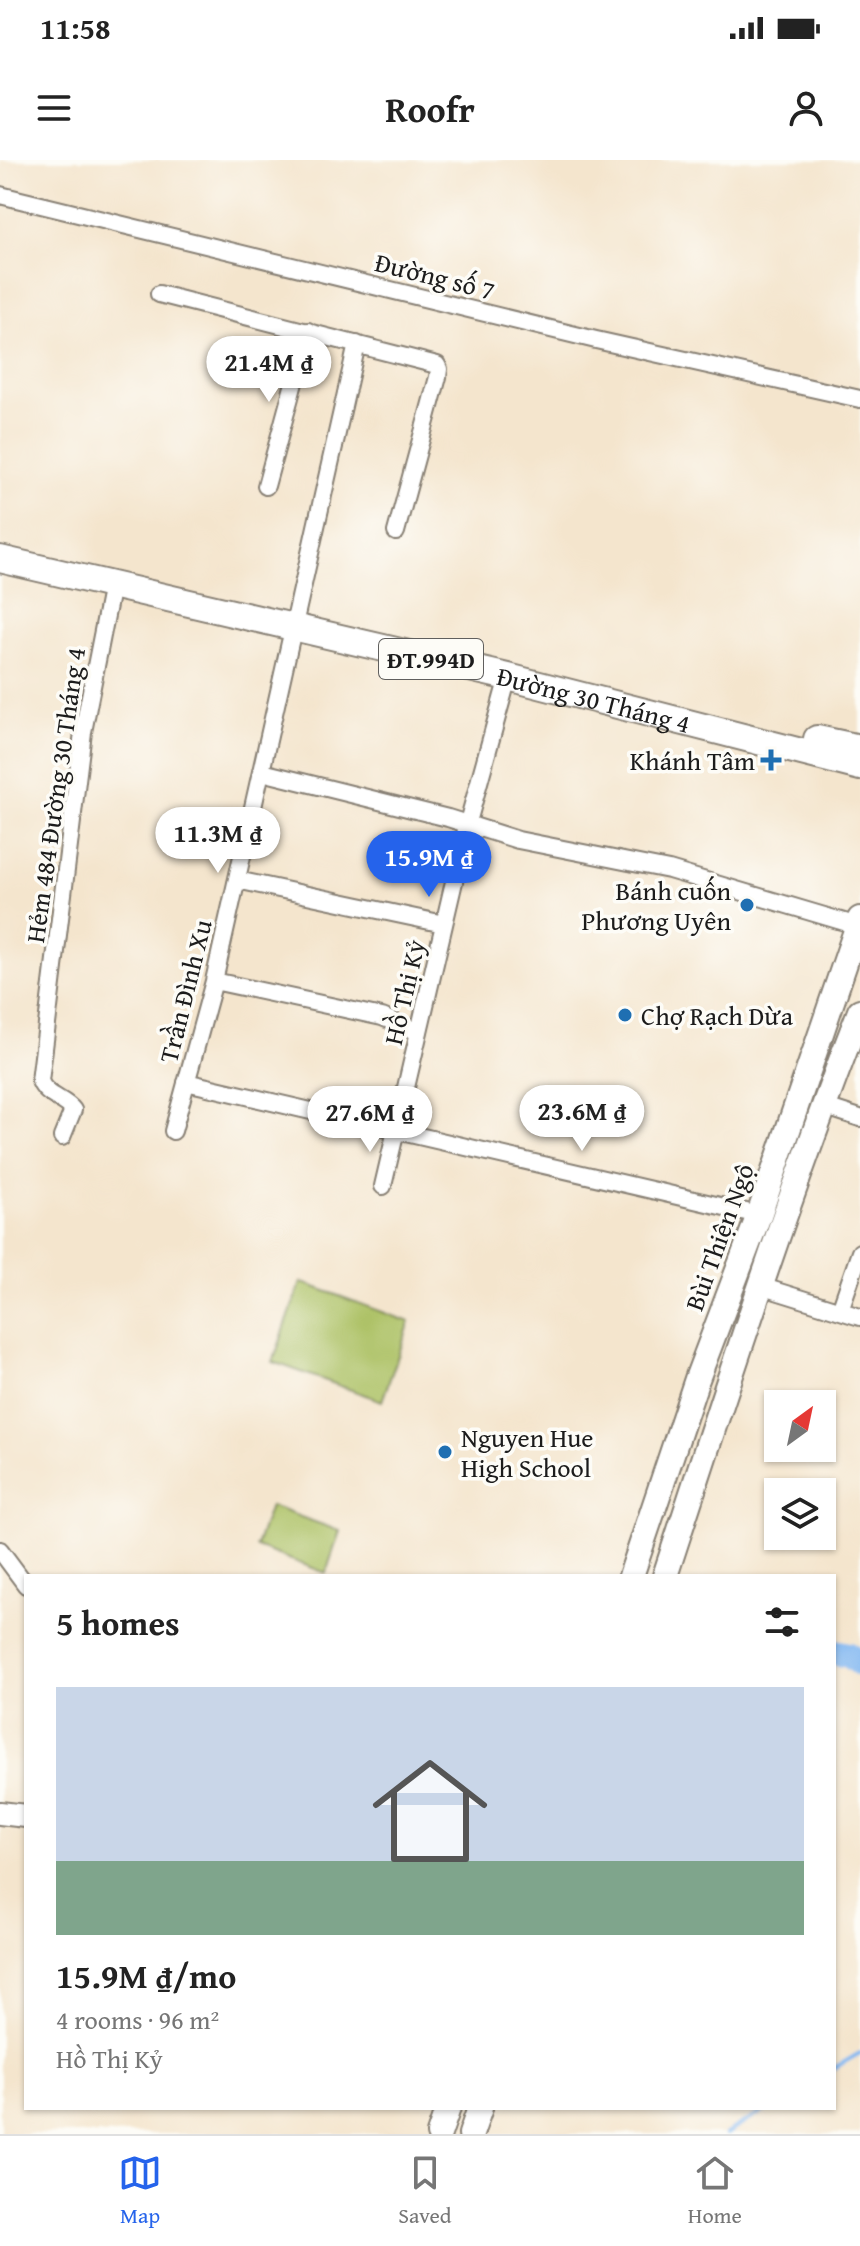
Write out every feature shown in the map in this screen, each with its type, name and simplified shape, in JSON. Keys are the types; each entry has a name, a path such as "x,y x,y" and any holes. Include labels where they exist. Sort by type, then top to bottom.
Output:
{"main road":[{"name":"Đường 30 Tháng 4","path":"0,542 860,767"},
{"name":"Đường 30 Tháng 4","path":"0,559 112,585 496,658 792,734 860,748"},
{"name":"Bùi Thiện Ngộ","path":"634,1566 859,922"},
{"name":"Bùi Thiện Ngộ","path":"667,1571 760,1286 860,1011"},
{"path":"797,1096 823,1106"},
{"path":"634,1566 667,1571"},
{"path":"439,2134 447,2110"},
{"path":"471,2134 479,2110"}],"street":[{"name":"Đường số 7","path":"0,195 596,340 860,399"},
{"path":"159,294 432,362 439,369 396,532"},
{"path":"266,486 308,331"},
{"name":"Trần Đình Xu","path":"173,1131 214,981 357,344"},
{"name":"Hẻm 484 Đường 30 Tháng 4","path":"62,1137 73,1110 53,1097 40,1081 83,732 112,585"},
{"name":"Hồ Thị Kỷ","path":"383,1186 467,826 508,677"},
{"path":"262,772 448,818 518,840 669,870 859,922"},
{"path":"237,880 444,924"},
{"path":"214,981 382,1017 419,1032"},
{"path":"186,1082 759,1215"},
{"path":"823,1106 860,1118"},
{"path":"840,1310 860,1252"},
{"path":"760,1286 860,1317"},
{"path":"4,1563 24,1583"},
{"path":"0,1813 24,1816"}],"green space":[{"path":"301,1282 410,1322 382,1401 273,1362"},
{"path":"270,1506 340,1531 326,1573 256,1547"}],"waterway":[{"path":"836,1652 849,1655 860,1663"},
{"path":"836,2067 860,2053"},
{"path":"726,2134 766,2110"}],"place":[{"name":"Khánh Tâm","path":"771,760"},
{"name":"Bánh cuốn Phương Uyên","path":"747,905"},
{"name":"Chợ Rạch Dừa","path":"625,1015"},
{"name":"Nguyen Hue High School","path":"445,1452"}]}
